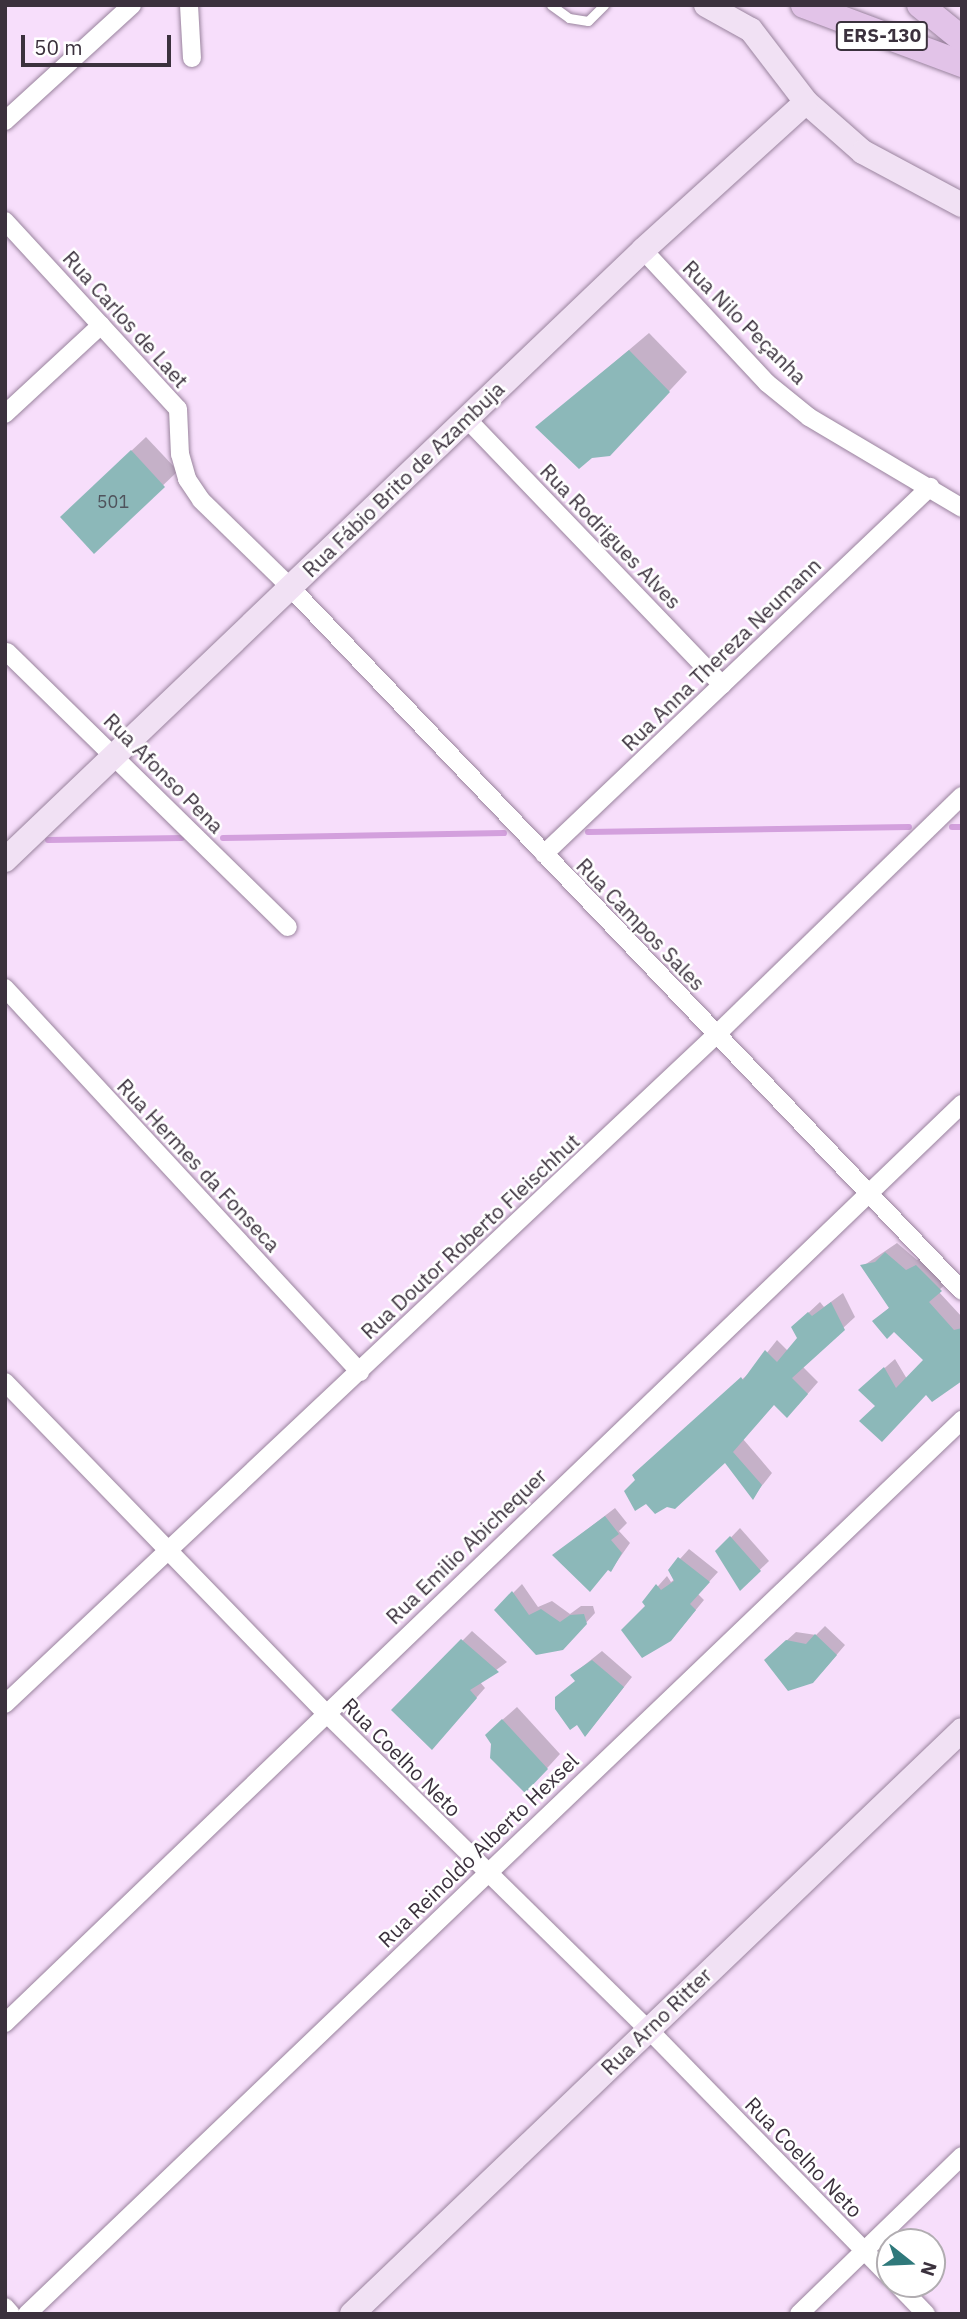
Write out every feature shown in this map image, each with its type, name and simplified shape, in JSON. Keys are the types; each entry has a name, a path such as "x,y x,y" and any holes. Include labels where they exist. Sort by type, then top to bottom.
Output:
{"main road":[{"name":"ERS-130","path":"920,5 962,38"},
{"name":"ERS-130","path":"807,6 962,64"}],"street":[{"path":"5,121 132,5"},
{"path":"189,5 192,58"},
{"path":"706,5 751,30 806,102 863,152 962,205"},
{"name":"Rua Fábio Brito de Azambuja","path":"5,860 643,250 806,102"},
{"name":"Rua Carlos de Laet","path":"5,220 178,409 180,454 187,479 201,500 289,587"},
{"name":"Rua Nilo Peçanha","path":"643,250 767,383 809,417 962,508"},
{"path":"5,414 101,325"},
{"name":"Rua Rodrigues Alves","path":"466,418 722,685"},
{"name":"Rua Anna Thereza Neumann","path":"544,854 930,487"},
{"name":"Rua Campos Sales","path":"289,587 962,1291"},
{"name":"Rua Afonso Pena","path":"7,652 288,927"},
{"name":"Rua Doutor Roberto Fleischhut","path":"5,1704 166,1549 360,1372 716,1035 962,796"},
{"name":"Rua Hermes da Fonseca","path":"5,988 360,1372"},
{"name":"Rua Emilio Abichequer","path":"5,2022 962,1104"},
{"name":"Rua Coelho Neto","path":"5,1382 327,1714 486,1873 647,2028 876,2263"},
{"name":"Rua Reinoldo Alberto Hexsel","path":"27,2314 962,1420"},
{"name":"Rua Arno Ritter","path":"352,2314 647,2028 962,1730"},
{"path":"799,2314 962,2157"},
{"path":"911,2298 926,2314"},
{"path":"5,2307 11,2314"}],"lane":[{"path":"551,5 569,18 588,21 604,5"}],"building":[{"path":"629,350 670,392 610,456 592,458 579,469 535,427"},
{"path":"131,450 165,487 94,554 60,517"},
{"path":"885,1252 906,1270 916,1265 942,1291 929,1302 954,1330 962,1328 962,1381 932,1402 926,1395 882,1442 859,1421 875,1406 858,1390 884,1367 896,1388 923,1360 894,1332 887,1339 872,1321 889,1308 860,1265 875,1262"},
{"path":"831,1302 845,1330 792,1378 808,1394 787,1418 774,1405 733,1452 762,1485 753,1500 725,1463 675,1509 667,1507 655,1514 646,1504 635,1511 624,1491 635,1480 632,1475 741,1377 743,1380 765,1350 777,1362 797,1338 791,1327 808,1312 812,1316"},
{"path":"605,1516 619,1534 611,1540 622,1553 611,1572 608,1570 590,1592 552,1555"},
{"path":"730,1536 761,1571 740,1591 715,1551"},
{"path":"678,1557 710,1582 690,1604 696,1610 671,1641 642,1658 621,1630 645,1606 642,1602 656,1584 661,1590 674,1581 668,1570"},
{"path":"512,1591 529,1615 541,1609 560,1622 570,1615 584,1614 587,1624 563,1650 536,1655 494,1610"},
{"path":"815,1634 837,1655 813,1683 788,1691 764,1660 786,1640 806,1644"},
{"path":"461,1639 499,1672 470,1690 477,1698 432,1750 391,1710"},
{"path":"592,1660 624,1687 585,1737 577,1725 570,1730 555,1709 555,1697 575,1681 570,1675"},
{"path":"502,1719 548,1769 525,1793 490,1758 491,1744 485,1735"}],"waterway":[{"path":"588,832 909,827"},
{"path":"952,827 962,827"},
{"path":"223,838 504,833"},
{"path":"48,840 182,838"}]}
